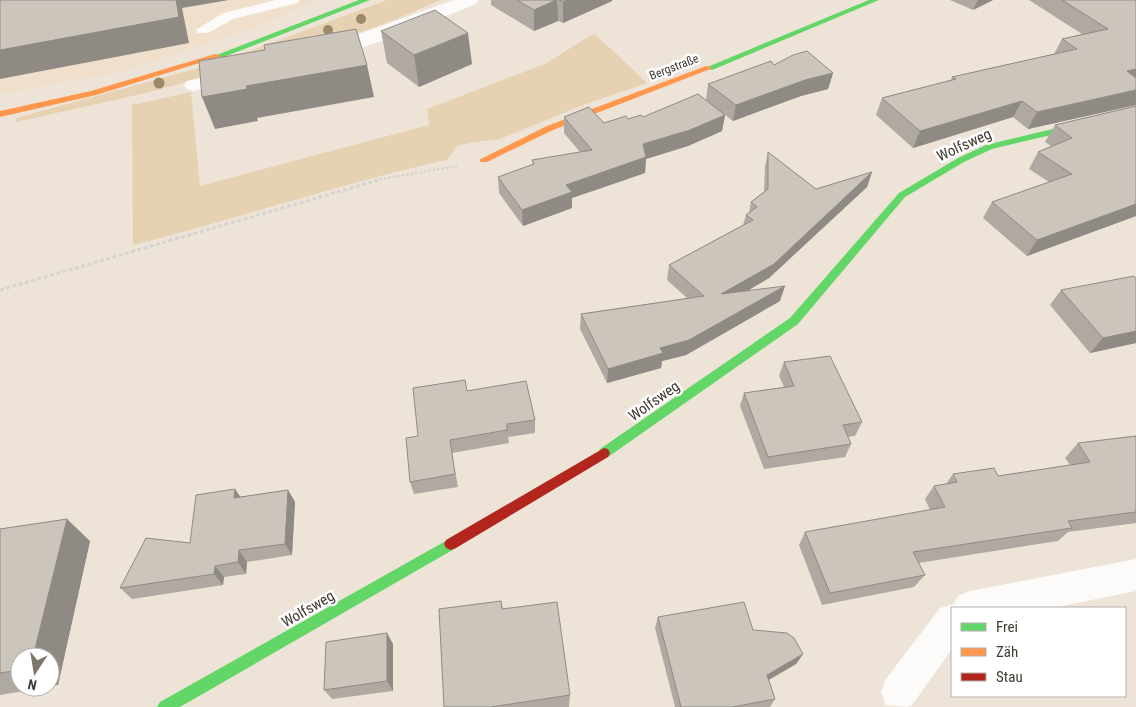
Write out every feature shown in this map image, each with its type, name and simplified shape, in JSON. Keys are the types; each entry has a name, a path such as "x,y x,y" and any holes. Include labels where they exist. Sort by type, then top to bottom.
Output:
{"street":[{"path":"0,114 78,96 193,63 285,32 366,0"},
{"path":"309,57 345,47 470,0"},
{"name":"Bergstraße","path":"484,160 550,128 723,63 875,0"},
{"path":"194,85 254,71"},
{"name":"Wolfsweg","path":"165,707 499,517 629,437 794,321 902,195 961,160 989,147 1136,112"},
{"path":"975,607 1136,575"},
{"path":"899,692 951,621"}],"lane":[{"path":"203,30 228,16 293,0"}],"path":[{"path":"0,290 143,247 213,230 366,182 484,160"}],"shaded area":[{"path":"0,0 316,0 261,25 119,72 0,94"},
{"path":"387,0 441,0 359,33 326,38 314,35 283,45 277,57 146,93 16,122 16,118 217,63"},
{"path":"594,33 647,83 583,105 500,139 457,146 447,160 368,179 133,245 132,105 191,92 200,186 429,125 427,109 547,63"}],"building":[{"path":"0,0 176,0 179,17 0,50"},
{"path":"517,0 556,0 534,10"},
{"path":"1062,0 1136,0 1136,69 1127,71 1136,78 1136,90 1037,112 1022,101 920,131 882,98 956,79 952,77 1077,49 1062,39 1108,29"},
{"path":"435,10 468,33 414,55 381,31"},
{"path":"356,29 367,65 246,86 247,89 202,97 199,61 265,50 264,45"},
{"path":"807,51 833,73 805,80 736,105 708,84 771,61 774,65 793,55"},
{"path":"698,94 725,115 690,130 643,144 646,157 566,185 572,192 522,210 498,177 534,164 532,160 592,150 564,117 589,107 604,123 626,116 628,119 641,115 643,117"},
{"path":"1136,106 1136,204 1037,240 992,202 1072,174 1038,152 1072,138 1055,125"},
{"path":"768,152 816,189 872,172 774,264 721,294 785,286 689,340 660,348 663,353 608,369 581,314 704,296 669,265 753,220 746,215 757,207 751,202 768,189"},
{"path":"1134,276 1136,278 1136,331 1103,338 1061,290"},
{"path":"830,356 862,422 843,425 851,444 768,457 744,393 794,386 784,362"},
{"path":"465,380 467,391 526,381 535,420 507,424 507,430 450,440 455,474 410,482 406,438 418,436 413,388"},
{"path":"1136,436 1136,512 1068,521 1072,528 913,552 925,575 830,593 805,532 945,507 934,486 957,482 953,474 994,468 998,476 1090,462 1078,443"},
{"path":"235,489 234,498 288,490 285,544 239,550 238,562 215,566 214,574 120,588 146,538 190,543 196,495"},
{"path":"67,519 35,647 10,647 10,672 0,673 0,529"},
{"path":"501,601 502,609 557,602 570,695 491,707 444,707 439,609"},
{"path":"744,602 753,630 787,633 794,638 803,654 767,675 775,699 732,707 681,707 658,617"},
{"path":"387,633 387,681 324,690 326,642"}],"traffic: fast":[{"path":"218,56 366,0"},
{"path":"709,68 875,0"},
{"path":"604,453 794,321 902,195 961,160 989,147 1136,112"},
{"path":"165,707 451,544"}],"traffic: slow":[{"path":"0,114 93,93 218,56"},
{"path":"484,160 550,128 709,68"}],"traffic: jam":[{"path":"451,544 604,453"}]}
